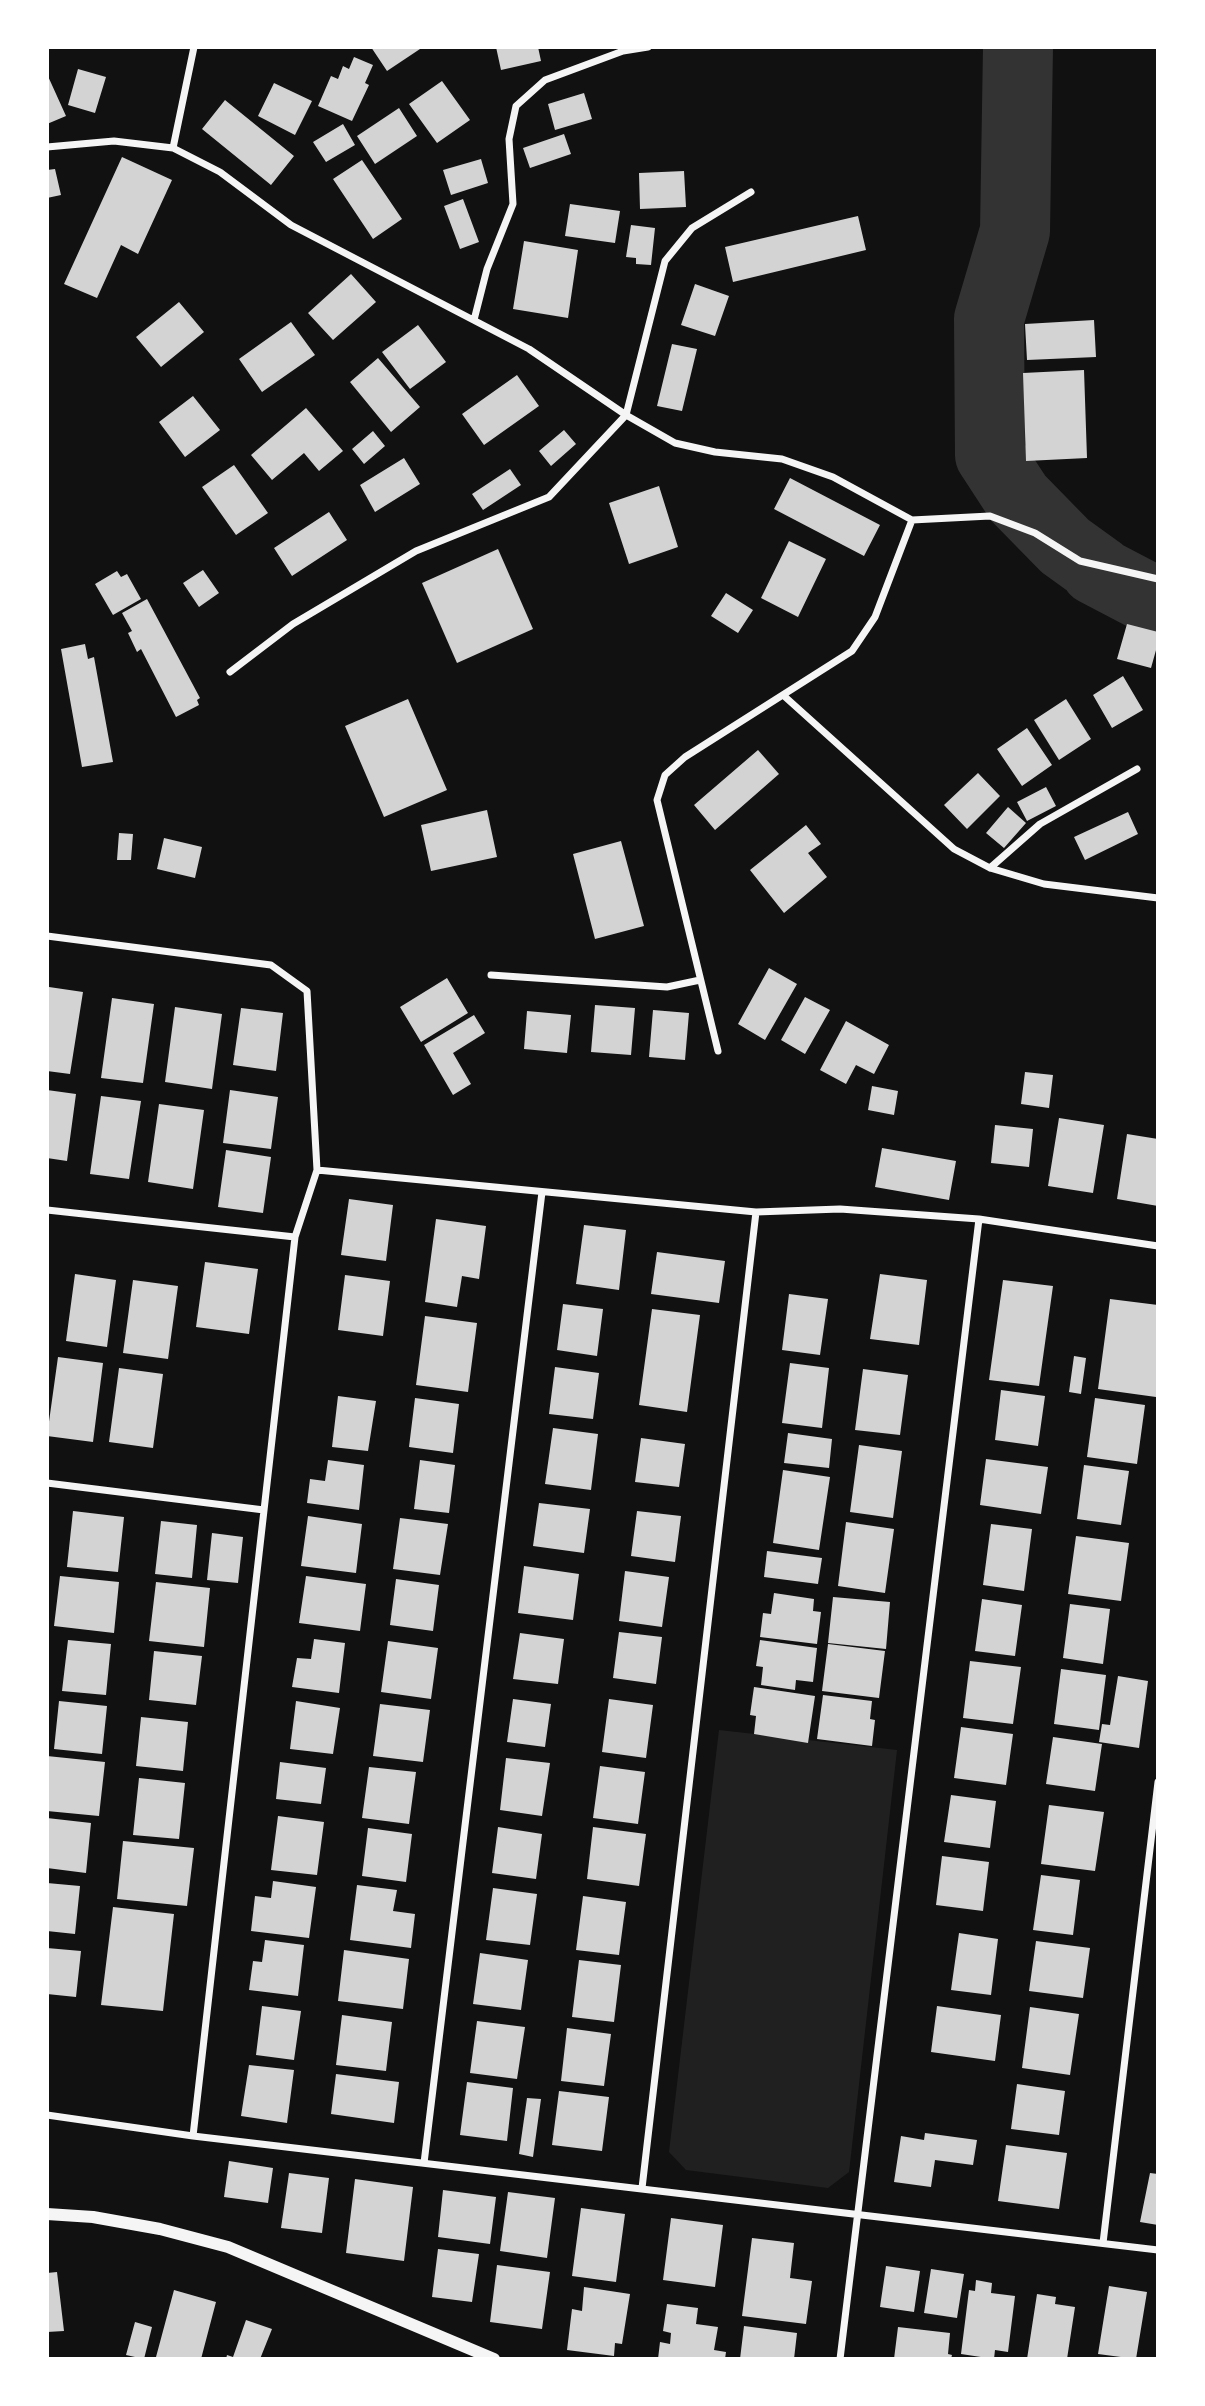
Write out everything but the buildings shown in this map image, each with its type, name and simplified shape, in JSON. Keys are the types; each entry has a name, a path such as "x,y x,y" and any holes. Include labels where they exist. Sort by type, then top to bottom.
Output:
{"street":[{"path":"173,148 194,47"},
{"path":"474,320 487,269 513,204 509,139 516,106 545,80 623,51 648,47"},
{"path":"47,148 114,141 173,148 220,172 291,225 529,349 626,415 675,443 715,452 782,458 833,477 912,520 990,516 1035,533 1080,561 1156,577"},
{"path":"230,672 293,624 416,551 549,497 626,415 665,261 692,228 751,192"},
{"path":"718,1051 657,800 665,775 685,757 852,651 875,617 912,520"},
{"path":"783,695 954,849 990,868 1044,884 1158,898"},
{"path":"990,868 1040,824 1137,769"},
{"path":"47,936 271,965 307,991 317,1170 295,1237 193,2136"},
{"path":"491,975 667,987 700,979"},
{"path":"317,1170 756,1212 840,1209 979,1219 1158,1246"},
{"path":"424,2163 542,1192"},
{"path":"47,1210 295,1237"},
{"path":"642,2188 756,1212"},
{"path":"840,2359 979,1219"},
{"path":"47,1483 264,1510"},
{"path":"1103,2243 1158,1782"},
{"path":"47,2115 193,2136 1158,2250"},
{"path":"47,2214 93,2217 160,2229 228,2248 494,2359"}],"shaded area":[{"path":"719,1730 897,1750 849,2172 828,2188 686,2170 669,2152"}],"waterway":[{"path":"1018,47 1015,231 989,319 990,455 1018,498 1065,546 1101,572 1095,570 1158,603"}]}
